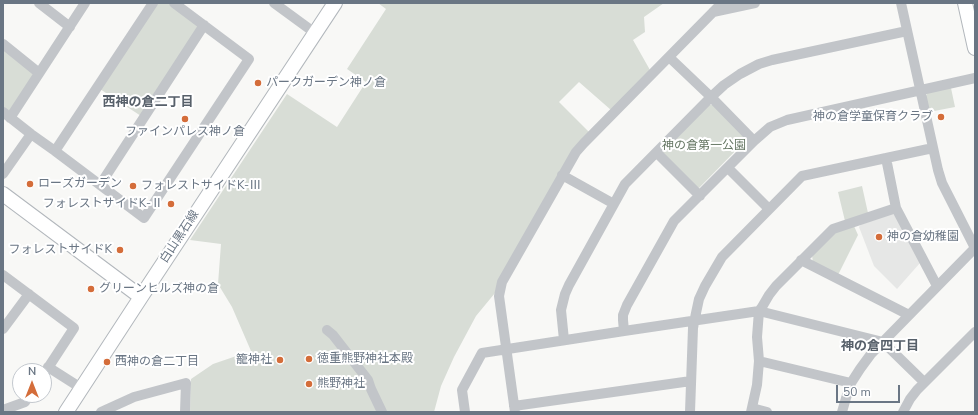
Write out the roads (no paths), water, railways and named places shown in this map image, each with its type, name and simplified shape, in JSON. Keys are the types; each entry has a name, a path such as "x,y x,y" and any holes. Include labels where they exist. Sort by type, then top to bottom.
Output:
{"street":[{"path":"39,3 70,27"},
{"path":"85,3 39,73 7,115 144,218 249,59 204,26 180,5"},
{"path":"55,151 153,3"},
{"path":"274,3 315,33"},
{"name":"白山黒石線","path":"66,412 336,3"},
{"path":"691,381 515,409 499,296 502,282 576,152 722,3"},
{"path":"713,12 755,3"},
{"path":"842,412 851,384 871,354 975,248 942,183 938,170 901,3"},
{"path":"965,3 975,48"},
{"path":"100,184 204,26"},
{"path":"564,340 561,310 564,294 624,184 724,85 740,74 759,64 772,60 907,31"},
{"path":"3,44 39,73"},
{"path":"669,57 754,141"},
{"path":"624,331 623,315 626,305 674,221 770,127 781,121 975,78"},
{"path":"3,174 31,134"},
{"path":"690,412 694,321 699,299 722,257 802,176 933,148"},
{"path":"657,152 700,196"},
{"path":"886,158 896,208 937,286"},
{"path":"728,168 769,209"},
{"path":"562,175 614,204"},
{"path":"3,194 141,297"},
{"path":"767,412 751,410 757,385 759,361 759,311 769,295 801,260 833,230 896,208"},
{"path":"801,260 909,315"},
{"path":"3,275 74,328 51,363"},
{"path":"3,329 29,294"},
{"path":"465,412 462,390 482,353 759,311 883,342 924,382"},
{"path":"327,330 333,335 368,380 382,412"},
{"path":"903,412 910,399 924,382 975,332"},
{"path":"759,361 851,384"},
{"path":"52,373 81,388"},
{"path":"101,412 134,397 186,384 185,412"},
{"path":"4,411 23,403"}],"place":[{"name":"パークガーデン神ノ倉","path":"258,83"},
{"name":"神の倉学童保育クラブ","path":"941,117"},
{"name":"ファインパレス神ノ倉","path":"185,119"},
{"name":"ローズガーデン","path":"30,184"},
{"name":"フォレストサイドK-Ⅲ","path":"133,186"},
{"name":"フォレストサイドK-Ⅱ","path":"171,204"},
{"name":"神の倉幼稚園","path":"879,237"},
{"name":"フォレストサイドK","path":"120,250"},
{"name":"グリーンヒルズ神の倉","path":"91,289"},
{"name":"徳重熊野神社本殿","path":"309,359"},
{"name":"籠神社","path":"280,360"},
{"name":"西神の倉二丁目","path":"107,362"},
{"name":"熊野神社","path":"309,384"}],"district":[{"name":"西神の倉二丁目","path":"148,103"},
{"name":"神の倉四丁目","path":"880,347"}],"park label":[{"name":"神の倉第一公園","path":"704,146"}]}
